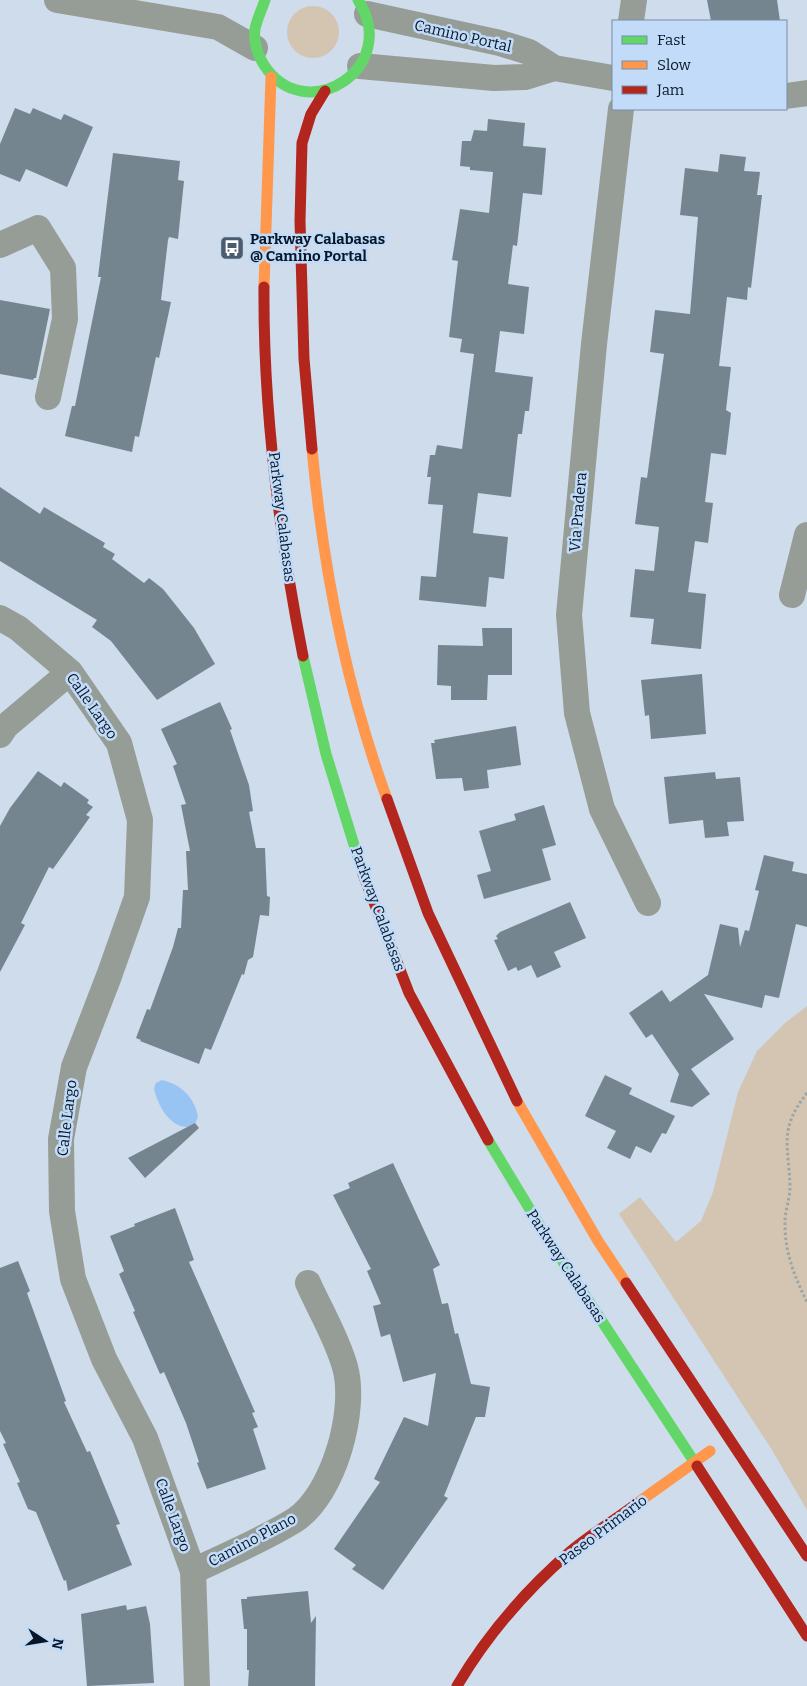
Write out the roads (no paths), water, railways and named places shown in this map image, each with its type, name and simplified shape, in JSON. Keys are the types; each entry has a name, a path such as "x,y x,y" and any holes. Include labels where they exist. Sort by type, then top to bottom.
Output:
{"street":[{"path":"57,0 218,27 255,48"},
{"path":"265,0 256,15 253,31 255,48 261,64 271,76 287,88 306,92 325,91 341,85 355,74 369,43 362,7"},
{"path":"632,20 634,0"},
{"name":"Camino Portal","path":"362,7 529,52 554,68 612,78"},
{"path":"453,75 462,67 466,56 464,44 458,34"},
{"name":"Camino Portal","path":"360,66 494,78 525,77 554,68"},
{"name":"Parkway Calabasas","path":"271,76 264,278 266,367 276,480 296,625 324,745 356,852 403,978 468,1109 534,1220 695,1461 807,1636"},
{"path":"325,91 311,114 302,143 300,221 304,359 316,492 342,648 376,770 428,913 510,1090 598,1241 807,1556"},
{"path":"787,96 807,93"},
{"name":"Via Pradera","path":"622,110 594,344 569,615 577,713 602,809 648,903"},
{"path":"0,245 38,228 63,268 65,319 48,397"},
{"path":"792,594 807,535"},
{"name":"Calle Largo","path":"0,618 18,628 70,672 119,743 140,820 137,897 74,1067 61,1139 62,1211 72,1279 104,1359 145,1438 193,1571 197,1686"},
{"path":"0,735 6,726 70,672"},
{"name":"Camino Plano","path":"193,1571 296,1519 322,1490 337,1458 348,1415 345,1369 308,1283"},
{"name":"Paseo Primario","path":"457,1686 470,1664 510,1610 571,1551 728,1438"}],"water":[{"path":"162,1080 181,1089 194,1103 198,1117 194,1126 186,1127 172,1122 162,1109 154,1088 156,1083"}],"place":[{"name":"Parkway Calabasas @ Camino Portal","path":"232,248"}]}
